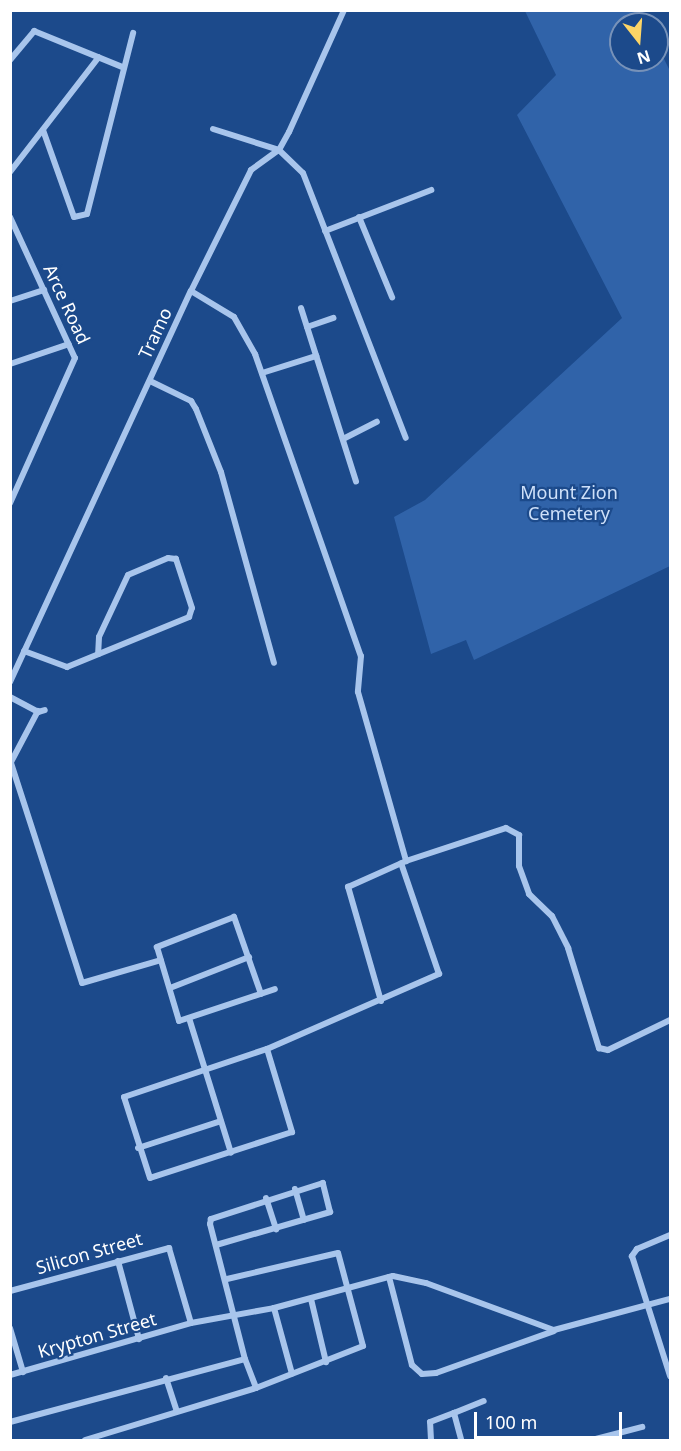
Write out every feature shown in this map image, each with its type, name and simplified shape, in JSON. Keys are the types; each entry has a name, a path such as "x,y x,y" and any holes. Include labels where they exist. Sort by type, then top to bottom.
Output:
{"street":[{"name":"Tramo","path":"10,682 191,291 251,170 279,150 344,10"},
{"path":"10,60 34,31 122,67"},
{"path":"43,130 74,217 87,214 122,67 133,33"},
{"path":"10,172 99,57"},
{"path":"213,129 279,150 303,173 406,438"},
{"path":"325,231 431,190"},
{"path":"359,217 392,297"},
{"name":"Arce Road","path":"10,503 74,366 69,344 11,222"},
{"path":"10,301 44,290"},
{"path":"191,291 234,317 250,340 262,373 360,656 358,692 403,862 439,974 381,1001 267,1048 124,1097 147,1174 155,1178 292,1132 267,1048"},
{"path":"301,308 356,480"},
{"path":"307,327 333,318"},
{"path":"10,364 69,344"},
{"path":"262,373 316,357"},
{"path":"150,381 191,401 196,409 221,472 274,663"},
{"path":"343,439 377,422"},
{"path":"24,651 62,667 98,654 191,615 176,559 168,558 128,575 99,637 98,654"},
{"path":"10,697 41,710 11,764 82,983 161,960"},
{"path":"381,1001 348,887 403,862 506,828 514,830 519,835 519,866 529,894 552,916 568,948 598,1048 608,1050 670,1020"},
{"path":"261,993 234,917 157,947 180,1022 274,990"},
{"path":"170,988 249,957"},
{"path":"189,1018 231,1153"},
{"path":"138,1148 221,1121"},
{"path":"216,1245 327,1214 331,1208 323,1183 266,1198 211,1219 216,1245 236,1314 245,1359 256,1388"},
{"path":"295,1189 304,1220"},
{"path":"266,1198 276,1229"},
{"path":"670,1244 669,1235 637,1249 632,1256 670,1376"},
{"name":"Silicon Street","path":"10,1291 169,1248 192,1323"},
{"path":"85,1440 256,1388 363,1346 341,1258 332,1252 226,1279"},
{"path":"118,1261 139,1339"},
{"path":"554,1330 426,1282 389,1277 412,1365 422,1374 435,1373 554,1330 670,1299"},
{"name":"Krypton Street","path":"10,1375 192,1323 274,1308 389,1277"},
{"path":"310,1299 326,1362"},
{"path":"274,1308 292,1374"},
{"path":"10,1328 23,1372"},
{"path":"10,1422 166,1378 245,1359"},
{"path":"166,1378 177,1411"},
{"path":"432,1440 430,1422 484,1401"},
{"path":"454,1413 461,1440"},
{"path":"592,1440 642,1426"}],"green space":[{"name":"Mount Zion Cemetery","path":"525,11 639,11 609,12 609,72 669,72 669,69 670,71 670,566 474,660 466,640 431,654 394,517 425,500 622,318 517,115 556,75"}]}
